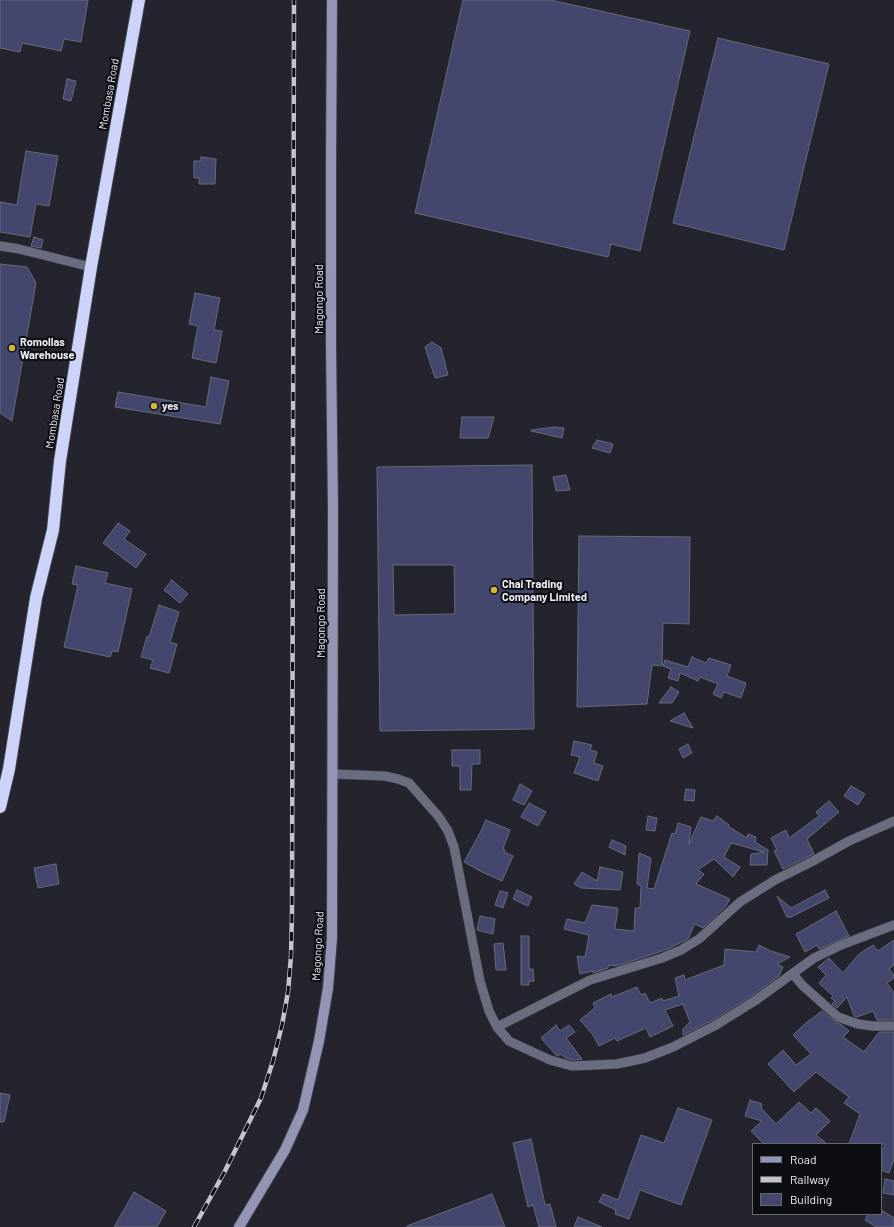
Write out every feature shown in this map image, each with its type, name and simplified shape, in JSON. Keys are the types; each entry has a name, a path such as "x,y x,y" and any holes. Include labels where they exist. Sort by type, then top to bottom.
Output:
{"highway":[{"name":"Mombasa Road","path":"0,807 9,769 36,598 53,530 60,461 91,267 139,0"}],"street":[{"name":"Magongo Road","path":"239,1227 285,1150 303,1110 319,1041 328,988 332,938 332,0"},
{"path":"0,246 19,249 91,267"},
{"path":"333,774 385,776 409,783 439,817 448,831 454,847 480,981 489,1011 497,1027 509,1041 550,1060 572,1066 617,1064 645,1058 674,1047 716,1025 756,1000 822,954 894,924"},
{"path":"497,1027 590,980 662,958 681,950 699,939 740,902 775,880 813,861 849,840 894,822"},
{"path":"793,974 802,985 838,1017 858,1024 894,1026"}],"building":[{"path":"0,0 88,0 81,42 64,39 61,51 22,43 20,52 0,48"},
{"path":"463,0 551,0 690,31 640,251 611,244 608,257 415,213"},
{"path":"718,38 829,64 784,250 673,223"},
{"path":"67,79 76,81 71,101 63,99"},
{"path":"26,151 58,156 49,206 36,204 30,237 0,232 0,202 17,205"},
{"path":"201,157 216,159 215,184 199,184 199,178 194,178 194,161 201,161"},
{"path":"34,237 43,240 41,248 31,246"},
{"name":"Romollas Warehouse","path":"0,264 27,267 36,283 12,421 0,413"},
{"path":"195,293 220,298 214,330 222,331 216,363 192,358 198,326 189,324"},
{"path":"432,342 441,348 448,375 435,378 425,347"},
{"path":"211,377 229,381 220,424 115,407 118,392 206,407"},
{"path":"462,417 494,417 488,438 460,438"},
{"path":"555,427 564,428 562,438 531,431 531,430"},
{"path":"597,440 613,444 610,453 592,448"},
{"name":"Chai Trading Company Limited","path":"532,465 534,729 380,731 377,467","holes":["393,565 454,565 455,614 394,615"]},
{"path":"566,475 570,490 556,491 553,477"},
{"path":"118,523 130,531 124,539 146,554 136,568 103,543"},
{"path":"579,536 690,537 689,624 663,623 662,666 652,665 647,704 577,707"},
{"path":"76,566 108,573 105,583 132,589 118,652 112,651 110,657 64,647 78,585 72,584"},
{"path":"172,580 188,594 180,603 164,590"},
{"path":"159,605 179,612 170,642 177,644 169,673 150,668 153,660 141,657"},
{"path":"692,657 706,663 709,658 731,665 727,676 746,683 741,698 724,692 721,698 713,694 718,684 700,677 698,681 680,673 678,681 668,678 671,669 663,666 665,660 688,667"},
{"path":"671,687 679,692 672,703 659,703"},
{"path":"684,713 693,728 670,721"},
{"path":"574,741 592,745 590,750 597,752 594,763 603,766 598,781 574,773 580,757 571,755"},
{"path":"688,744 692,753 683,758 679,749"},
{"path":"452,750 480,750 480,764 472,764 471,790 460,790 460,766 452,766"},
{"path":"520,784 532,791 524,805 513,800"},
{"path":"851,786 865,794 858,805 844,796"},
{"path":"686,789 695,790 694,801 684,800"},
{"path":"829,801 839,812 807,839 814,854 783,869 774,851 777,850 771,838 786,830 789,838 819,816 816,812"},
{"path":"529,803 546,812 538,826 521,817"},
{"path":"648,816 657,818 655,831 646,830"},
{"path":"717,816 729,825 728,826 747,838 748,834 756,837 755,842 768,850 767,865 750,865 751,854 764,852 731,843 724,857 740,867 733,877 714,859 698,870 704,874 696,884 730,899 726,906 703,928 695,924 688,939 668,949 620,965 608,966 608,968 593,973 593,971 580,974 577,956 585,957 589,935 564,929 567,919 585,923 592,905 618,908 615,929 634,931 635,908 640,908 641,886 637,884 639,853 651,858 647,888 654,889 672,833 675,834 678,823 691,827 689,844 701,817 713,821"},
{"path":"486,820 510,830 503,849 505,850 504,852 513,856 502,881 464,862"},
{"path":"612,840 626,846 625,855 609,847"},
{"path":"56,864 59,884 38,888 34,868"},
{"path":"600,867 623,872 620,890 581,888 574,884 582,872 597,881"},
{"path":"517,890 532,897 528,906 513,899"},
{"path":"825,890 829,898 791,917 787,917 777,896 791,908"},
{"path":"500,891 508,893 503,908 495,905"},
{"path":"836,911 849,936 819,949 817,945 805,952 796,934"},
{"path":"480,916 495,919 493,934 477,930"},
{"path":"521,936 529,936 529,969 533,969 534,981 529,981 529,985 521,985"},
{"path":"894,940 894,965 889,969 894,975 894,978 887,983 894,993 894,1020 877,1020 873,1011 857,1017 854,1016 847,997 837,1008 832,1004 835,1001 831,998 833,996 819,983 826,975 818,967 829,958 843,973 859,954 873,945 878,951"},
{"path":"503,943 506,970 496,970 494,944"},
{"path":"759,945 771,951 790,957 777,964 783,967 779,976 753,995 713,1020 683,1035 683,1029 690,1022 683,1004 665,1010 673,1026 650,1037 646,1028 617,1041 615,1038 599,1046 593,1035 580,1020 595,1008 593,1003 611,994 612,997 637,987 641,995 645,993 650,1003 662,998 663,1001 679,996 675,978 684,975 685,980 724,965 725,949 756,952"},
{"path":"822,1011 849,1031 843,1037 864,1052 879,1032 894,1032 894,1159 889,1173 882,1170 882,1151 885,1144 849,1143 860,1114 844,1103 849,1097 816,1072 794,1092 768,1064 783,1050 796,1065 811,1054 793,1035"},
{"path":"556,1025 560,1031 569,1025 575,1032 566,1038 582,1059 573,1060 560,1054 558,1056 556,1055 541,1038"},
{"path":"0,1093 10,1095 4,1122 0,1122"},
{"path":"750,1100 762,1104 761,1108 776,1124 799,1102 811,1113 816,1108 830,1121 816,1135 826,1143 763,1143 751,1131 762,1121 745,1116"},
{"path":"678,1108 712,1120 681,1205 640,1190 629,1219 615,1214 616,1210 599,1202 603,1194 618,1200 641,1135 664,1143"},
{"path":"531,1139 545,1205 550,1204 556,1227 539,1227 533,1205 528,1207 513,1143"},
{"path":"885,1179 894,1181 894,1195 883,1193"},
{"path":"134,1192 166,1211 157,1227 114,1227"},
{"path":"492,1194 505,1227 407,1227 407,1226"},
{"path":"882,1211 894,1218 894,1227 876,1227 865,1220 868,1215 882,1215"},
{"path":"578,1217 602,1227 574,1227"}],"railway":[{"path":"194,1227 225,1171 261,1098 273,1061 282,1025 288,992 291,956 294,0"}],"place":[{"name":"Romollas Warehouse","path":"12,348"},
{"name":"yes","path":"154,406"},
{"name":"Chai Trading Company Limited","path":"494,590"}]}
